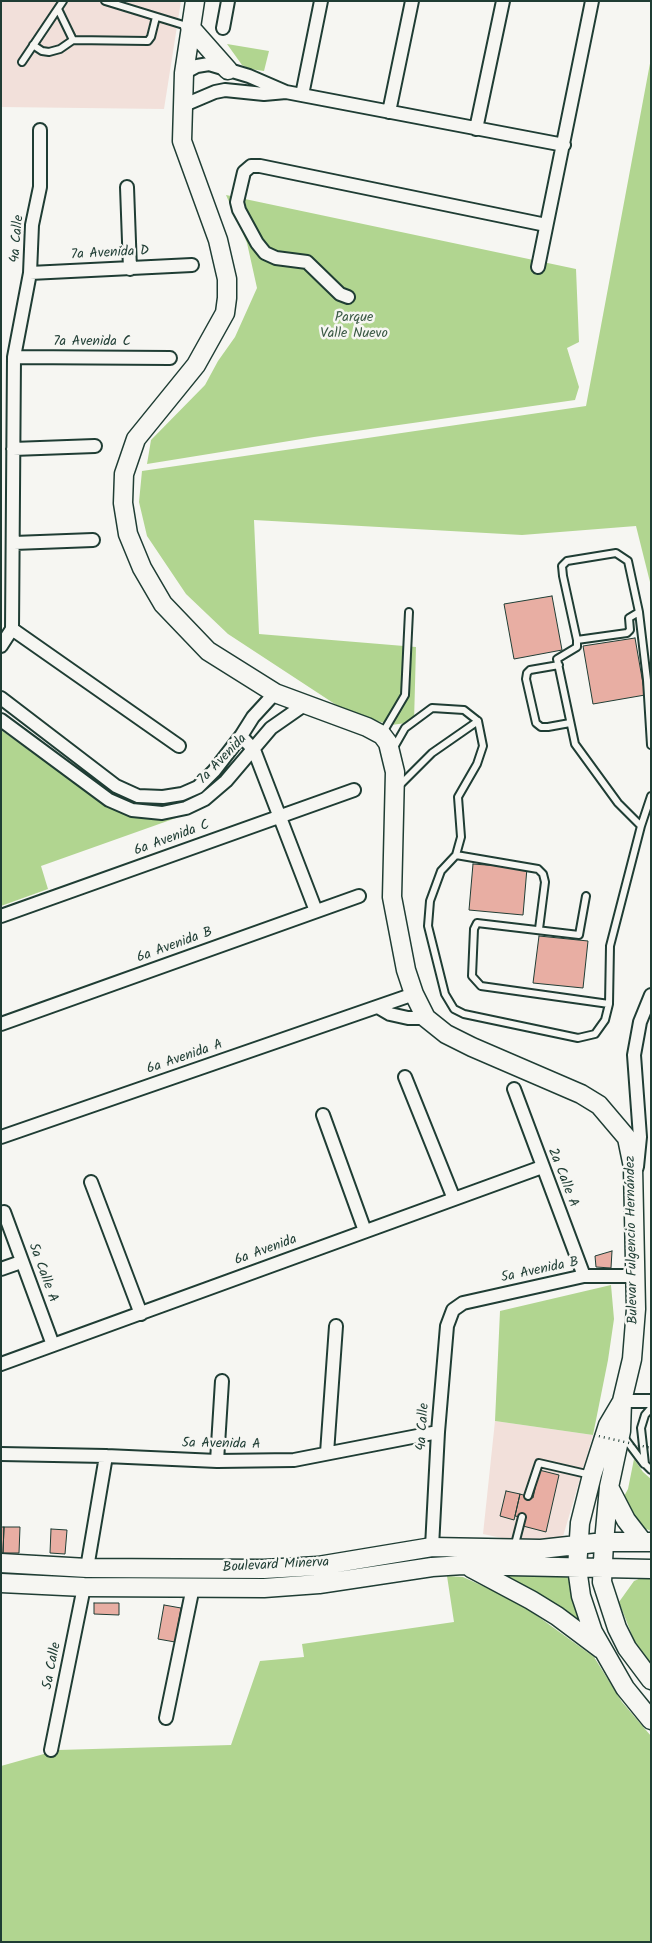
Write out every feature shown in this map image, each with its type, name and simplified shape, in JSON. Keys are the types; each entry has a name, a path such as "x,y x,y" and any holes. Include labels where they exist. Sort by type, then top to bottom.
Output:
{"street":[{"path":"195,1 184,73 182,106 184,150 218,240 227,279 227,298 225,313 196,365 136,438 124,474 123,503 128,534 142,568 163,604 208,650 274,693 304,706 367,727 382,735"},
{"path":"223,28 228,1"},
{"path":"302,95 320,1"},
{"path":"389,112 412,1"},
{"path":"476,129 503,1"},
{"path":"538,267 592,1"},
{"path":"190,27 228,70 225,90"},
{"path":"184,73 197,66 209,64 250,76 286,92 564,145"},
{"path":"182,106 215,92 225,90 264,94 286,92"},
{"name":"4a Calle","path":"12,629 14,357 30,273 32,225 40,187 40,130"},
{"path":"348,297 340,294 307,262 276,258 265,253 257,243 239,210 237,202 244,172 251,166 260,166 546,225"},
{"path":"127,187 130,269"},
{"name":"7a Avenida D","path":"30,273 192,265"},
{"name":"7a Avenida C","path":"14,357 170,358"},
{"path":"13,449 95,446"},
{"path":"14,543 93,540"},
{"path":"1,646 12,629 179,746"},
{"name":"7a Avenida","path":"1,698 116,786 138,796 163,797 182,794 198,787 214,771 253,717 274,693"},
{"name":"7a Avenida","path":"1,720 109,800 132,810 162,813 186,808 205,799 254,750 271,728 304,706"},
{"name":"Bulevar Fulgencio Hernández","path":"382,735 392,752 396,789 392,846 392,897 404,961 414,994 426,1018 446,1034 580,1094 599,1106 627,1138 633,1168 634,1342 622,1401 621,1431 609,1487 602,1568 607,1601 617,1628 627,1648 651,1680"},
{"path":"241,736 254,750 316,911"},
{"path":"56,761 66,748"},
{"name":"6a Avenida C","path":"1,916 354,790"},
{"name":"6a Avenida B","path":"1,1024 359,896"},
{"name":"6a Avenida A","path":"1,1137 414,994"},
{"path":"634,1205 640,1137 634,1055 640,1022 651,995"},
{"path":"378,1007 390,1014 408,1018 426,1018"},
{"path":"405,1077 454,1199"},
{"name":"2a Calle A","path":"514,1089 584,1276"},
{"path":"323,1115 365,1231"},
{"name":"6a Avenida","path":"1,1364 542,1167"},
{"path":"91,1182 141,1314"},
{"name":"5a Calle A","path":"4,1212 53,1345"},
{"path":"1,1269 21,1262"},
{"name":"5a Avenida B","path":"453,1310 463,1303 584,1276 635,1276"},
{"name":"4a Calle","path":"432,1547 438,1432 447,1326 453,1310"},
{"path":"327,1453 336,1326"},
{"path":"217,1462 222,1381"},
{"path":"622,1401 651,1401"},
{"name":"Bulevar Fulgencio Hernández","path":"622,1401 608,1425 592,1475 580,1523 578,1568 585,1609 593,1632 626,1688 651,1720"},
{"name":"5a Avenida A","path":"1,1454 106,1456 217,1462 294,1460 438,1432"},
{"path":"87,1568 106,1456"},
{"path":"609,1487 617,1506 647,1542"},
{"name":"Boulevard Minerva","path":"1,1563 87,1568 264,1569 318,1566 432,1547 458,1546 541,1550 604,1542 647,1542"},
{"path":"463,1565 538,1604 606,1653"},
{"name":"Boulevard Minerva","path":"1,1583 84,1587 264,1588 319,1584 432,1567 463,1565 651,1569"},
{"name":"5a Calle","path":"51,1750 84,1587"},
{"path":"166,1718 193,1587"}],"lane":[{"path":"22,62 63,1"},
{"path":"105,1 190,27"},
{"path":"58,9 73,40"},
{"path":"33,45 42,51 49,52 60,49 73,40 148,41 151,37 156,16"},
{"path":"641,826 618,803 575,744 557,659 574,650 577,640 563,576 562,566 567,561 616,553 628,560 639,612 647,680 651,745"},
{"path":"382,735 405,695 409,612"},
{"path":"577,640 627,633 630,630 629,618 639,612"},
{"path":"558,665 530,670 527,672 526,679 536,723 541,727 570,723"},
{"path":"392,752 405,728 432,708 464,710 478,721 483,746 477,764 458,797 461,837 456,855 440,871 430,901 428,926 445,994 454,1008 464,1014 578,1038 595,1034 604,1020 609,1004 610,946 641,826 651,796"},
{"path":"396,789 432,752 478,721"},
{"path":"456,855 538,869 545,882 539,929"},
{"path":"586,896 580,935 478,923 474,929 472,976 482,986 609,1004"},
{"path":"645,1464 641,1428 645,1415 651,1408"},
{"path":"621,1431 651,1470"},
{"path":"528,1496 538,1464 592,1475"},
{"path":"514,1549 522,1517"}],"path":[{"path":"594,1435 651,1448"}],"shaded area":[{"path":"1,1 181,1 164,109 1,107"},
{"path":"495,1421 593,1435 559,1550 483,1534"}],"green space":[{"path":"227,44 269,51 264,71 250,69 242,65"},
{"path":"651,58 651,586 636,526 522,535 254,520 259,634 416,647 414,722 391,725 347,712 228,634 186,594 147,536 139,502 142,471 586,406"},
{"name":"Parque Valle Nuevo","path":"226,195 576,269 579,342 567,348 579,387 575,400 314,437 147,464 151,440 205,385 218,361 235,337 257,288 247,243"},
{"path":"1,730 94,797 120,812 147,817 176,818 41,866 48,889 1,906"},
{"path":"611,1285 614,1319 593,1435 495,1421 500,1311"},
{"path":"634,1459 643,1472 651,1479 651,1531 637,1525 622,1500 628,1489"},
{"path":"491,1574 567,1577 571,1582 585,1630"},
{"path":"447,1576 463,1577 518,1602 594,1657 622,1702 651,1736 651,1942 1,1942 1,1766 58,1750 231,1745 260,1661 304,1657 302,1644 454,1622"},
{"path":"651,1576 651,1667 635,1643 619,1602 634,1581"}],"building":[{"path":"552,596 562,650 514,659 504,604"},
{"path":"635,638 645,695 593,704 583,646"},
{"path":"473,864 527,868 523,915 469,910"},
{"path":"539,936 588,941 583,988 533,983"},
{"path":"612,1251 611,1268 596,1267 595,1256"},
{"path":"539,1470 559,1475 546,1532 523,1526 525,1518 515,1516 520,1494 533,1498"},
{"path":"506,1491 520,1494 514,1520 500,1516"},
{"path":"1,1527 4,1527 3,1553 1,1553"},
{"path":"4,1527 20,1527 19,1553 3,1553"},
{"path":"51,1529 67,1530 65,1554 50,1553"},
{"path":"94,1603 119,1603 119,1615 94,1614"},
{"path":"164,1605 181,1608 175,1642 158,1639"}]}
